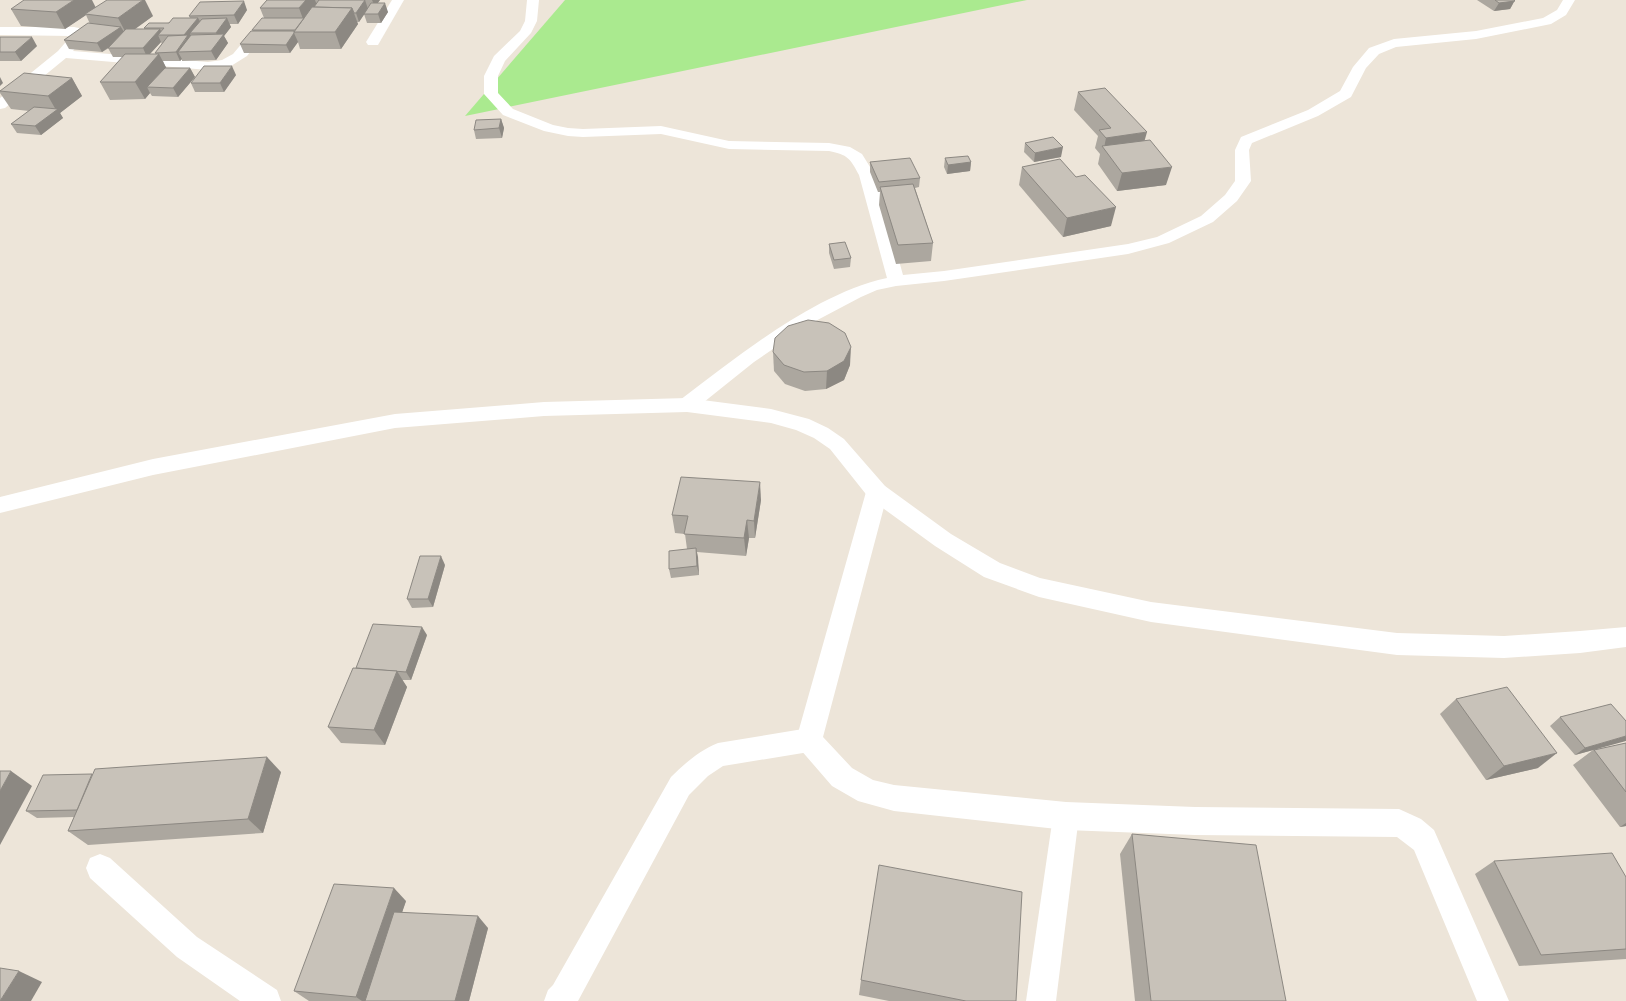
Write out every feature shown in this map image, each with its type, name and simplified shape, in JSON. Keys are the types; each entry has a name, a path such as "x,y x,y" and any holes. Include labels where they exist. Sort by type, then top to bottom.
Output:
{"street":[{"path":"64,54 208,66 225,64 234,60 242,53 285,0"},
{"path":"373,42 398,0"},
{"path":"0,31 74,31 78,36 64,54 0,105"},
{"path":"0,505 153,467 395,421 544,409 687,405 770,416 802,424 821,433 837,444 877,492 943,540 992,570 1039,587 1151,612 1397,644 1504,647 1580,642 1626,637"},
{"path":"877,492 809,740 842,777 868,792 894,798 1066,816 1195,821 1399,823 1411,829 1424,840 1493,1001"}],"lane":[{"path":"532,0 531,21 525,33 499,59 491,76 491,94 508,112 549,128 568,132 583,133 661,130 729,145 829,147 845,150 857,157 867,175 896,281"},
{"path":"687,405 748,358 802,321 855,293 872,286 896,281 944,276 1128,249 1163,240 1207,219 1230,198 1243,180 1242,150 1246,140 1313,113 1346,94 1360,67 1374,51 1394,43 1476,35 1547,21 1562,12 1569,0"},
{"path":"559,1001 564,996 680,786 699,767 718,755 809,740"},
{"path":"1041,1001 1066,816"},
{"path":"100,868 187,947 266,1001"}],"green space":[{"path":"565,0 1027,0 465,116"}],"building":[{"path":"24,0 74,0 56,12 11,9"},
{"path":"107,0 143,0 118,18 85,14"},
{"path":"267,0 306,0 299,8 260,8"},
{"path":"319,0 365,0 356,13 354,13 352,8 314,7"},
{"path":"1495,0 1514,0 1515,1 1499,3"},
{"path":"244,1 234,15 189,16 200,2"},
{"path":"371,3 385,3 378,14 364,14"},
{"path":"312,7 352,8 335,32 294,32"},
{"path":"173,18 198,18 184,35 158,35 164,28 144,28 149,23 169,23"},
{"path":"227,18 216,33 190,33 202,19"},
{"path":"262,18 304,18 295,30 252,30"},
{"path":"88,23 121,27 97,43 64,40"},
{"path":"126,29 160,29 143,48 108,48"},
{"path":"251,31 294,31 294,33 286,45 240,44"},
{"path":"224,34 211,51 178,52 191,35"},
{"path":"188,35 176,52 155,53 168,36"},
{"path":"0,37 32,37 15,52 0,52"},
{"path":"125,54 159,54 135,82 100,82"},
{"path":"204,66 232,66 220,83 191,83"},
{"path":"165,68 190,68 173,88 147,87"},
{"path":"24,73 72,78 48,96 0,91"},
{"path":"1105,88 1147,132 1106,138 1099,130 1111,128 1078,92"},
{"path":"34,107 58,109 35,126 11,124"},
{"path":"501,119 499,128 474,130 476,120"},
{"path":"1053,137 1063,147 1035,153 1025,143"},
{"path":"1150,140 1172,167 1122,173 1102,146"},
{"path":"968,156 971,162 948,165 945,158"},
{"path":"910,158 920,178 879,182 870,162"},
{"path":"1060,159 1076,177 1085,175 1116,207 1067,218 1022,167"},
{"path":"913,184 933,243 898,245 880,187"},
{"path":"845,242 851,258 834,260 829,244"},
{"path":"808,320 829,323 845,333 851,347 844,361 827,371 804,372 784,365 773,352 775,338 788,326"},
{"path":"681,477 760,482 754,521 747,520 744,538 684,534 688,516 672,515"},
{"path":"696,548 697,566 669,569 669,551"},
{"path":"420,556 441,556 428,599 407,599"},
{"path":"373,624 422,627 406,672 356,668"},
{"path":"353,668 397,671 374,730 328,727"},
{"path":"1507,687 1557,753 1504,766 1456,699"},
{"path":"1611,704 1626,721 1626,736 1585,748 1560,717"},
{"path":"1626,743 1626,792 1594,750"},
{"path":"267,757 248,819 68,831 95,769"},
{"path":"0,771 11,771 0,791"},
{"path":"92,774 77,810 26,811 43,775"},
{"path":"1132,834 1256,845 1286,1001 1151,1001"},
{"path":"1612,853 1626,877 1626,949 1541,955 1494,861"},
{"path":"879,865 1022,892 1016,1001 966,1001 861,980"},
{"path":"334,884 394,888 356,997 294,991"},
{"path":"394,912 478,916 455,1001 365,1001"},
{"path":"0,968 19,971 0,1001"}]}
